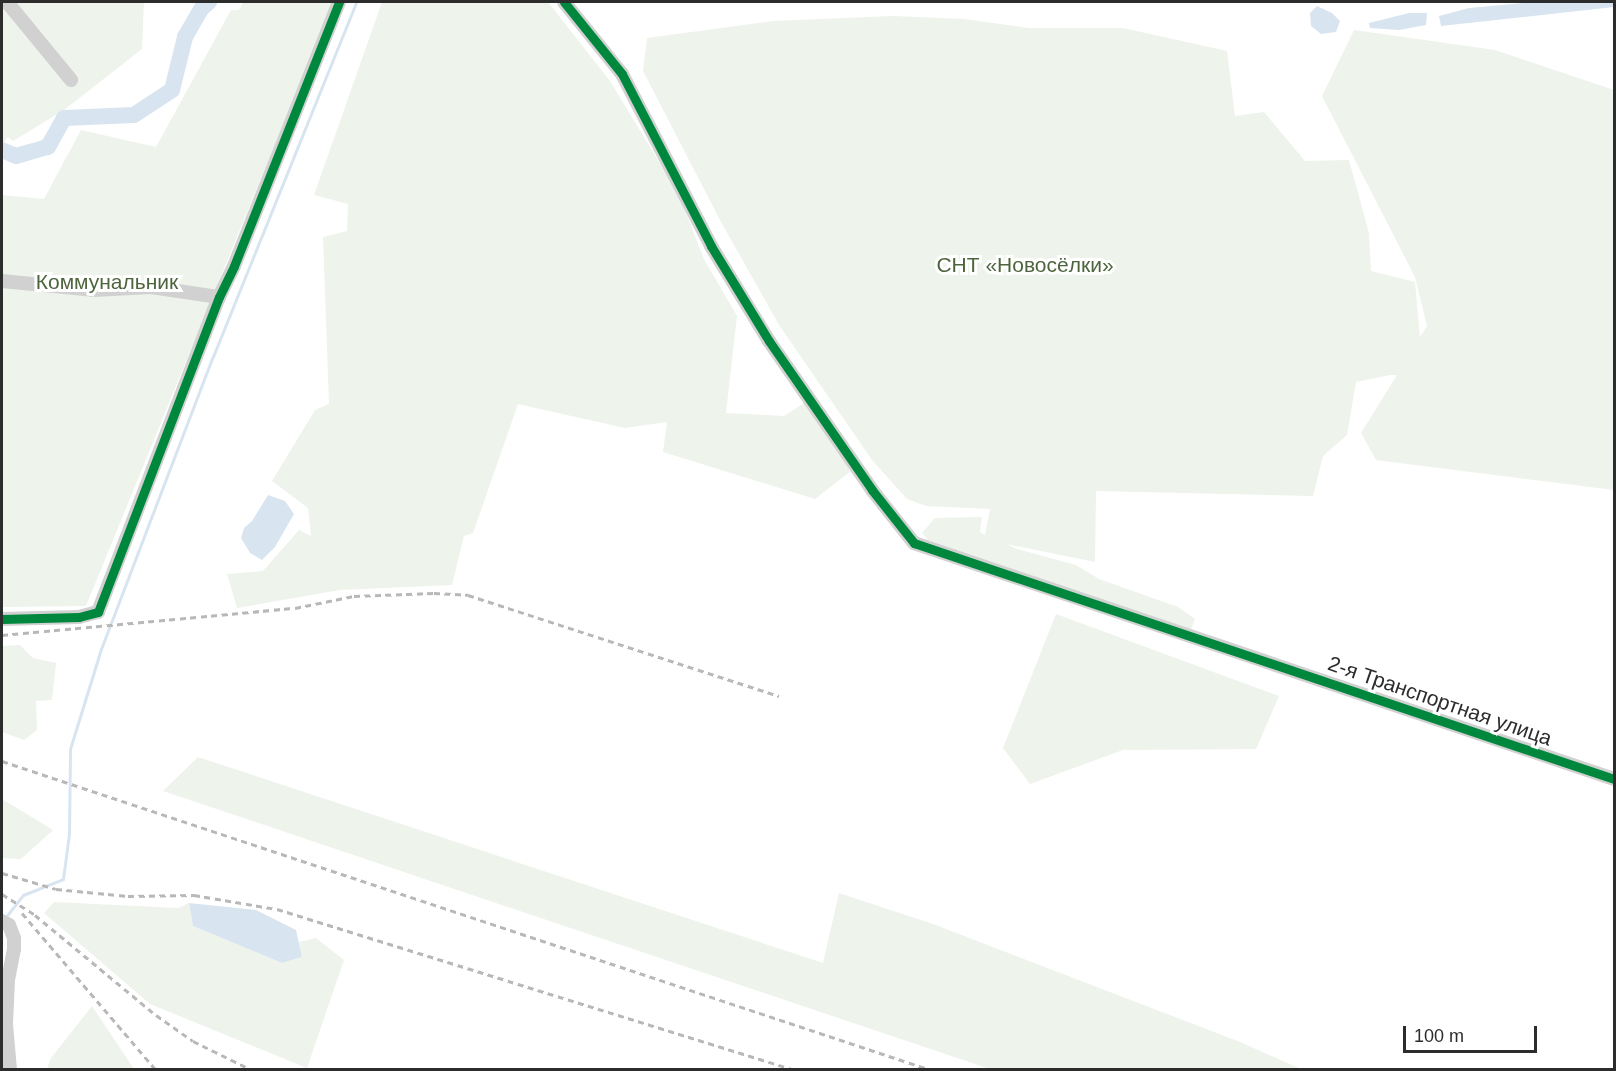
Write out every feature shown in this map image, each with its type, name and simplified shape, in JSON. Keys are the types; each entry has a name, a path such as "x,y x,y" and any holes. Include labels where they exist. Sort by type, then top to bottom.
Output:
{"street":[{"path":"7,2 71,80"},
{"path":"2,619 79,617 98,612 219,297 234,266 339,2"},
{"name":"2-я Транспортная улица","path":"564,2 622,74 711,246 769,341 872,490 914,543 1614,779"},
{"path":"2,281 93,290 151,287 219,297"},
{"path":"2,921 9,925 14,938 8,980 6,1024 10,1070"}],"green space":[{"path":"2,2 144,2 142,49 64,110 13,141 8,137 2,145"},
{"name":"Коммунальник","path":"243,2 333,2 86,606 2,607 2,195 44,199 81,130 156,147 231,10 239,10"},
{"path":"382,2 548,2 610,81 678,193 704,259 737,316 726,413 784,416 804,403 851,471 815,499 663,452 667,422 625,428 518,404 473,533 464,536 452,585 340,590 237,608 227,574 263,571 299,530 311,536 308,508 272,481 315,410 329,404 323,237 347,231 348,204 314,195"},
{"name":"СНТ «Новосёлки»","path":"893,16 964,19 1029,28 1123,28 1227,51 1235,116 1264,112 1305,161 1349,160 1369,233 1371,271 1415,282 1420,337 1427,326 1415,277 1322,96 1354,30 1495,50 1614,90 1614,490 1376,460 1361,433 1397,375 1390,375 1356,382 1347,435 1323,456 1313,496 1096,491 1095,562 1006,544 1076,565 1099,579 1178,607 1195,619 1190,632 928,540 922,533 935,518 982,517 980,532 985,535 990,509 926,506 907,499 872,460 779,325 721,222 643,71 647,38 773,21"},
{"path":"1056,614 1279,696 1256,749 1123,750 1030,784 1003,748"},
{"path":"20,645 33,658 56,663 52,700 36,701 37,730 24,740 2,732 2,646"},
{"path":"198,757 823,963 839,893 933,924 1240,1042 1301,1069 990,1069 163,791"},
{"path":"2,799 53,830 21,859 2,858"},
{"path":"54,902 178,908 189,903 193,926 282,963 302,957 299,942 316,938 344,960 307,1068 150,1004 44,913"},
{"path":"92,1006 134,1069 47,1069 51,1058"}],"shaded area":[{"path":"1534,2 1614,2 1614,7 1441,26 1439,16 1469,8"},
{"path":"1317,6 1332,13 1340,21 1336,32 1321,34 1311,26 1310,13"},
{"path":"1409,13 1427,13 1426,25 1399,30 1370,28 1369,23"},
{"path":"268,495 285,501 294,514 275,547 262,560 250,553 241,538 244,528 252,521"},
{"path":"189,903 256,910 296,930 302,957 282,963 193,926"}],"waterway":[{"path":"2,150 16,156 48,147 64,118 134,115 172,90 185,37 201,9 209,2"},
{"path":"5,918 23,895 63,879 69,834 70,749 101,649 212,359 356,2"}],"railway":[{"path":"2,635 295,608 354,596 434,593 468,595 779,696"},
{"path":"2,761 931,1070"},
{"path":"2,873 56,889 128,896 194,895 277,909 795,1070"},
{"path":"2,894 35,915 156,1015 193,1041 252,1070"},
{"path":"22,913 156,1070"}],"cycle path":[{"path":"2,619 79,617 98,612 219,297 234,266 339,2"},
{"path":"564,2 622,74 711,246 769,341 872,490 914,543 1614,779"}]}
